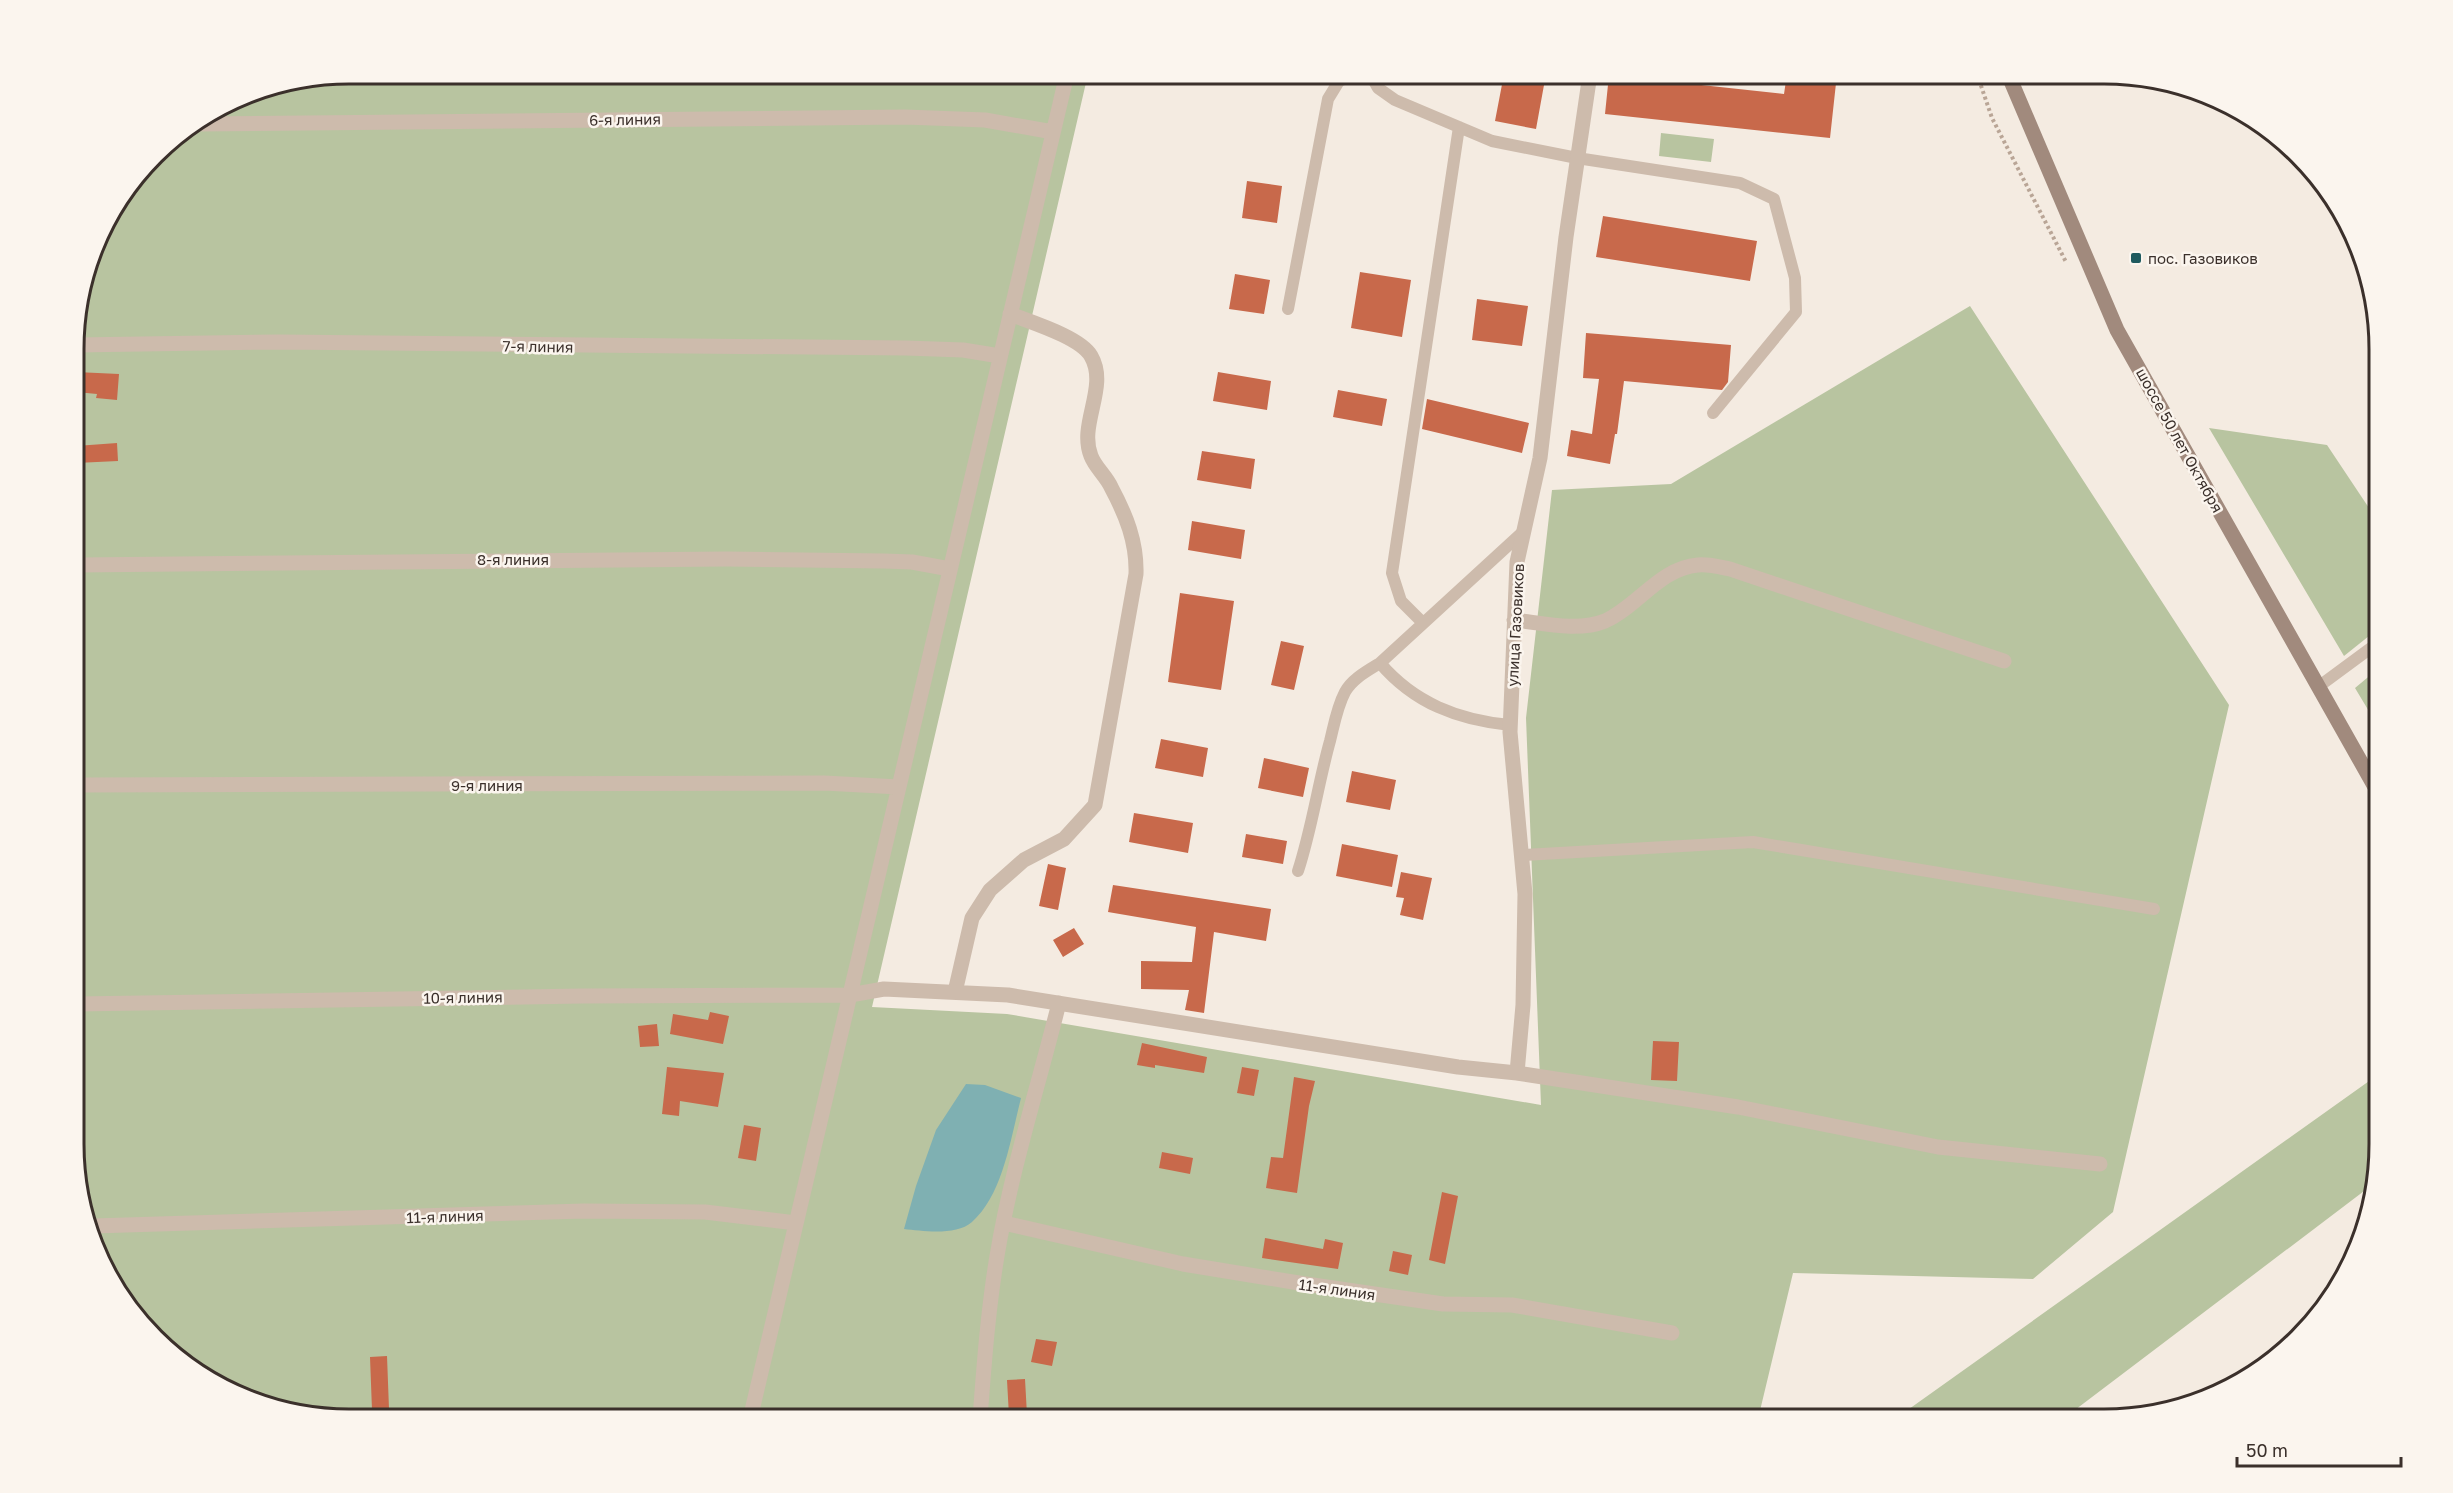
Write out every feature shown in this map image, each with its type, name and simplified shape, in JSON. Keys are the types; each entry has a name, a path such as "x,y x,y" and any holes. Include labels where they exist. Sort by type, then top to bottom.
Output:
{"street":[{"path":"752,1409 1065,84"},
{"name":"улица Газовиков","path":"1517,1072 1523,1005 1525,894 1510,725 1517,562 1540,458 1577,158 1588,84"},
{"name":"шоссе 50 лет Октября","path":"2012,84 2117,330 2369,776"},
{"name":"6-я линия","path":"210,124 904,117 985,120 1053,132"},
{"path":"955,992 972,918 990,890 1024,860 1064,839 1095,804 1136,574 1134,538 1111,486 1090,456 1088,432 1096,393 1091,356 1083,347 1064,336 1010,314"},
{"name":"7-я линия","path":"84,345 279,342 906,348 963,350 1000,356"},
{"name":"8-я линия","path":"84,565 727,559 912,562 950,569"},
{"path":"1514,620 1576,626 1603,621 1682,568 1700,564 1730,569 2004,662"},
{"name":"9-я линия","path":"84,785 824,783 899,787"},
{"name":"10-я линия","path":"84,1004 582,996 850,995 884,989 1008,995 1458,1067 1517,1072 1738,1107 1938,1147 2100,1164"},
{"path":"981,1409 986,1343 1004,1223 1059,1003"},
{"name":"11-я линия","path":"97,1226 584,1211 705,1212 796,1223"},
{"name":"11-я линия","path":"1004,1223 1183,1264 1443,1304 1512,1305 1672,1333"}],"lane":[{"path":"1288,309 1328,99 1337,84"},
{"path":"1376,84 1395,100 1492,141 1577,158 1740,183 1774,199 1795,278 1796,312 1713,413"},
{"path":"1423,623 1401,602 1392,573 1459,127"},
{"path":"1298,871 1308,840 1335,720 1345,691 1360,675 1380,663 1524,531"},
{"path":"2319,687 2369,650"},
{"path":"1380,663 1397,684 1435,706 1468,719 1510,725"},
{"path":"1522,855 1753,842 2154,909"}],"green space":[{"path":"349,84 1086,84 872,1007 1007,1014 1541,1105 1526,718 1552,490 1671,484 1970,306 2229,705 2113,1212 2033,1279 1793,1273 1760,1409 349,1409 314,1407 280,1400 248,1389 216,1373 174,1343 150,1319 129,1291 104,1245 93,1213 86,1179 84,1144 84,349 86,314 93,280 104,248 120,216 150,174 174,150 202,129 248,104 280,93 314,86"},
{"path":"1661,133 1714,139 1711,162 1659,156"},
{"path":"2209,428 2327,445 2369,508 2369,636 2344,656"},
{"path":"2369,676 2369,711 2355,688"},
{"path":"2369,1081 2369,1144 2365,1190 2076,1409 1909,1409"}],"water":[{"path":"966,1084 985,1085 1021,1098 998,1181 983,1211 965,1226 948,1231 904,1229 916,1186 936,1130"}],"building":[{"path":"1502,84 1544,84 1536,129 1495,121"},
{"path":"1608,84 1692,84 1784,94 1786,84 1836,84 1830,138 1605,114"},
{"path":"1247,181 1282,186 1277,223 1242,218"},
{"path":"1603,216 1757,241 1750,281 1596,257"},
{"path":"1360,272 1411,280 1402,337 1351,328"},
{"path":"1235,274 1270,280 1264,314 1229,309"},
{"path":"1477,299 1528,306 1522,346 1472,340"},
{"path":"1586,333 1731,345 1728,382 1722,390 1624,381 1617,434 1615,434 1610,464 1567,456 1571,430 1592,434 1599,379 1583,378"},
{"path":"84,372 119,374 117,400 96,398 97,394 84,393"},
{"path":"1218,372 1271,381 1267,410 1213,401"},
{"path":"1338,390 1387,399 1382,426 1333,417"},
{"path":"1427,399 1529,423 1522,453 1422,429"},
{"path":"117,443 118,461 84,463 84,445"},
{"path":"1202,451 1255,459 1251,489 1197,480"},
{"path":"1192,521 1245,530 1241,559 1188,550"},
{"path":"1180,593 1234,601 1221,690 1168,682"},
{"path":"1281,641 1304,646 1294,690 1271,685"},
{"path":"1161,739 1208,748 1203,777 1155,768"},
{"path":"1264,758 1309,768 1303,797 1258,788"},
{"path":"1352,771 1396,780 1390,810 1346,802"},
{"path":"1134,813 1193,823 1188,853 1129,842"},
{"path":"1246,834 1287,841 1283,864 1242,857"},
{"path":"1342,844 1398,855 1392,887 1336,876"},
{"path":"1048,864 1066,868 1058,910 1039,906"},
{"path":"1401,872 1432,878 1423,920 1400,915 1404,898 1396,897"},
{"path":"1113,885 1271,909 1266,941 1214,932 1204,1013 1185,1010 1189,990 1141,989 1141,961 1192,962 1196,927 1108,912"},
{"path":"1074,928 1084,944 1063,957 1053,940"},
{"path":"710,1012 729,1016 723,1044 670,1034 673,1014 708,1020"},
{"path":"657,1024 659,1046 640,1047 638,1026"},
{"path":"1653,1041 1679,1042 1677,1081 1651,1080"},
{"path":"1142,1043 1207,1057 1204,1073 1155,1065 1155,1068 1137,1065"},
{"path":"667,1067 724,1073 718,1107 680,1101 679,1116 662,1114"},
{"path":"1242,1067 1259,1070 1254,1096 1237,1093"},
{"path":"1294,1077 1315,1081 1309,1106 1297,1193 1266,1188 1271,1157 1283,1158"},
{"path":"744,1125 761,1128 756,1161 738,1158"},
{"path":"1162,1152 1193,1158 1190,1174 1159,1168"},
{"path":"1442,1192 1458,1196 1445,1264 1429,1260"},
{"path":"1265,1238 1323,1249 1325,1239 1343,1243 1338,1269 1262,1258"},
{"path":"1393,1251 1412,1255 1408,1275 1389,1271"},
{"path":"1036,1339 1057,1342 1052,1366 1031,1362"},
{"path":"387,1356 389,1409 372,1409 370,1357"},
{"path":"1025,1379 1027,1409 1009,1409 1007,1380"}],"place":[{"name":"пос. Газовиков","path":"2136,258"}]}
